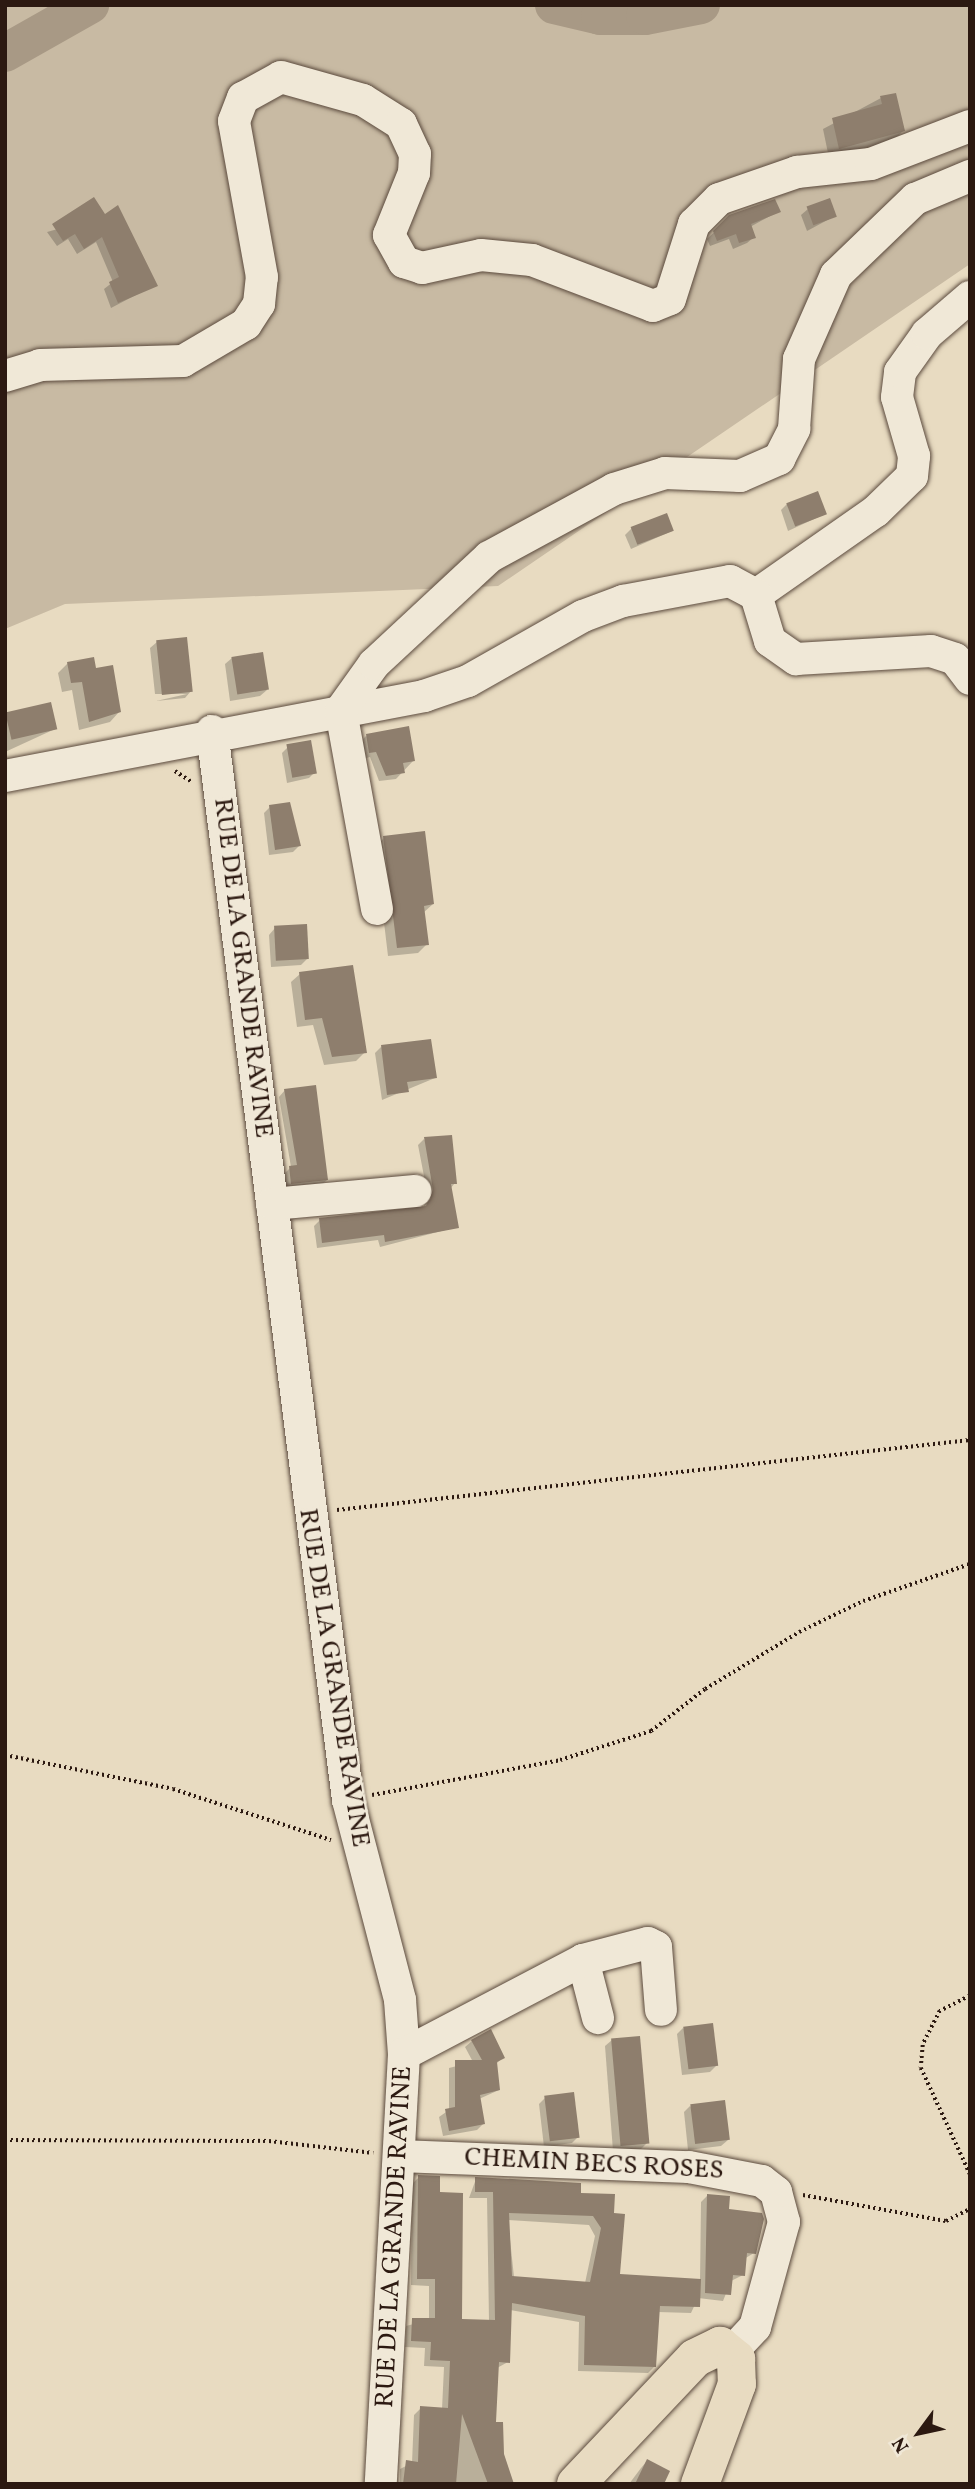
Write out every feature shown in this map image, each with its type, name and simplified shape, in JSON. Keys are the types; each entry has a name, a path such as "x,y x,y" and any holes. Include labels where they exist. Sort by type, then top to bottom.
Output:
{"main road":[{"path":"576,2484 695,2358 710,2348 732,2352 737,2384 700,2484"}],"street":[{"path":"5,376 40,365 183,361 246,324 259,304 262,277 234,121 243,98 281,77 363,100 401,124 415,154 414,173 389,234 404,262 422,268 481,255 532,260 653,306 670,299 694,223 719,199 797,172 871,164 970,126"},
{"path":"377,909 341,710 374,664 464,578 508,546 648,475 740,476 779,459 794,429 799,359 836,275 915,199 970,176"},
{"path":"756,595 876,511 912,477 914,456 897,397 900,372 927,334 970,297"},
{"path":"5,776 212,732 341,710 468,681 545,633 623,601 730,581 756,595 771,641 796,659 931,651 955,659 970,679"},
{"name":"RUE DE LA GRANDE RAVINE","path":"212,732 272,1204 307,1514 348,1800 400,2000 404,2054 381,2484"},
{"path":"272,1204 415,1191"},
{"path":"404,2054 583,1960 653,1944 661,2010"},
{"path":"583,1960 598,2018"},
{"name":"CHEMIN BECS ROSES","path":"399,2156 731,2170 776,2192"},
{"path":"732,2352 755,2327 773,2273 784,2222 776,2192"}],"path":[{"path":"171,769 197,792"},
{"path":"307,1514 970,1440"},
{"path":"348,1800 560,1760 651,1731 705,1689 799,1632 863,1601 970,1564"},
{"path":"5,1755 173,1789 335,1841 334,1827"},
{"path":"970,1997 940,2011 923,2045 921,2068 970,2174"},
{"path":"5,2140 269,2141 399,2156"},
{"path":"776,2192 892,2207 946,2221 970,2209"}],"shaded area":[{"path":"5,5 970,5 970,264 498,586 65,604 5,629"}],"building":[{"path":"896,93 905,131 839,149 832,118 882,104 880,96"},
{"path":"94,197 105,214 118,205 158,286 118,303 109,282 119,277 102,237 84,249 75,234 63,241 52,224"},
{"path":"830,198 837,217 813,225 807,207"},
{"path":"775,199 781,212 751,224 756,238 739,243 736,234 717,241 713,231 729,215"},
{"path":"818,491 827,514 795,527 786,503"},
{"path":"667,513 674,531 637,545 631,527"},
{"path":"187,637 193,692 162,695 156,640"},
{"path":"263,652 269,690 237,695 231,657"},
{"path":"94,657 96,668 113,665 121,712 89,722 82,682 71,683 67,662"},
{"path":"51,702 57,729 12,740 5,713"},
{"path":"409,726 415,761 403,763 405,773 386,776 376,752 369,753 366,734"},
{"path":"311,740 317,773 292,778 286,744"},
{"path":"290,802 301,846 275,850 269,805"},
{"path":"425,831 434,904 424,906 429,945 397,948 383,836"},
{"path":"307,924 309,959 276,961 274,926"},
{"path":"353,965 367,1053 332,1057 322,1018 305,1020 299,972"},
{"path":"431,1039 437,1078 407,1082 409,1092 387,1095 381,1045"},
{"path":"316,1085 328,1180 291,1184 289,1166 297,1165 284,1089"},
{"path":"452,1135 457,1184 451,1184 459,1228 385,1242 384,1235 322,1243 319,1218 426,1206 433,1190 424,1137"},
{"path":"713,2023 718,2066 688,2069 683,2027"},
{"path":"491,2029 505,2058 497,2062 500,2090 480,2095 485,2124 449,2131 445,2109 455,2107 455,2060 482,2060 471,2040"},
{"path":"640,2036 649,2144 621,2146 611,2039"},
{"path":"574,2092 580,2138 550,2141 544,2096"},
{"path":"725,2100 730,2140 695,2144 690,2104"},
{"path":"418,2175 440,2176 440,2192 463,2193 462,2319 495,2320 493,2192 475,2192 475,2177 581,2183 581,2193 615,2194 614,2213 625,2214 620,2274 701,2279 700,2307 660,2306 656,2367 584,2365 585,2316 512,2303 510,2363 499,2362 496,2422 503,2422 504,2454 514,2484 488,2484 462,2414 456,2484 403,2484 406,2460 418,2462 420,2406 448,2408 450,2361 430,2360 431,2342 411,2341 412,2318 435,2318 435,2279 417,2279","holes":["509,2213 593,2216 601,2228 590,2282 512,2276"]},
{"path":"707,2194 730,2196 729,2209 762,2213 764,2219 756,2254 747,2253 745,2276 733,2275 731,2295 705,2293"},
{"path":"647,2459 670,2471 664,2484 635,2484"}],"waterway":[{"path":"5,53 90,5"},
{"path":"554,5 600,16 645,16 701,5"}]}
